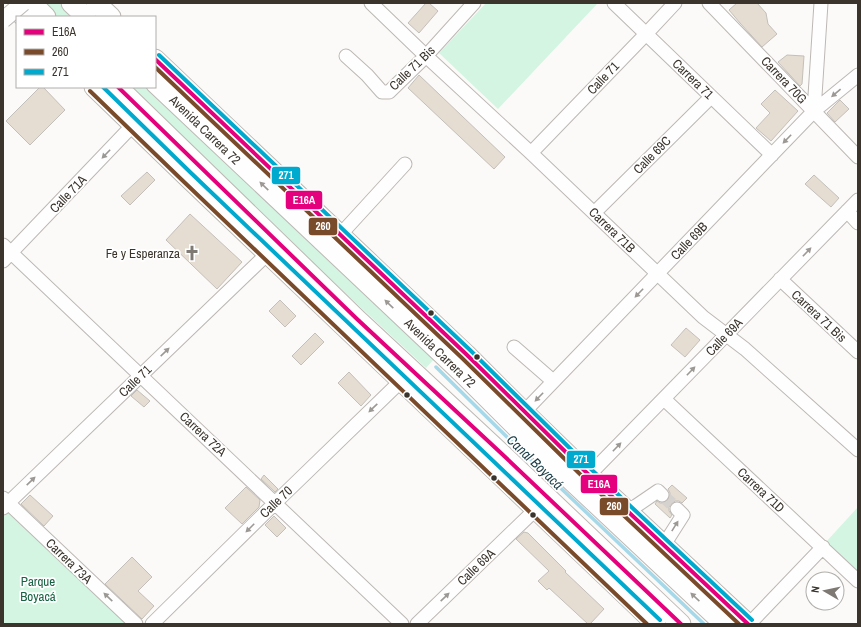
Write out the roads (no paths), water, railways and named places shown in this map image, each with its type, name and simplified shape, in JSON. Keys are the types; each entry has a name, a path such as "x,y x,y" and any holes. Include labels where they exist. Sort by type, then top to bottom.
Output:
{"highway":[{"path":"10,3 23,16"},
{"path":"32,3 45,16"},
{"path":"71,3 85,16"},
{"path":"96,3 109,16"},
{"name":"Avenida Carrera 72","path":"156,60 466,354 589,475 663,544 752,621"},
{"path":"156,72 178,81"},
{"name":"Avenida Carrera 72","path":"156,84 461,372 546,457 724,624"},
{"path":"95,88 133,126 656,624"},
{"path":"119,88 357,319 681,624"},
{"path":"176,144 186,176"},
{"path":"281,179 305,225"},
{"path":"212,201 250,216"},
{"path":"491,402 524,412"},
{"path":"458,436 502,454"}],"main road":[{"path":"3,20 23,3"}],"street":[{"name":"Carrera 71B","path":"371,3 703,317 745,350 858,450"},
{"name":"Calle 71 Bis","path":"346,56 367,75 382,92 389,92 426,56 474,3"},
{"name":"Carrera 71","path":"614,3 772,155"},
{"name":"Calle 71","path":"531,153 675,3"},
{"name":"Carrera 70G","path":"709,3 858,157"},
{"path":"814,111 821,3"},
{"name":"Calle 69B","path":"524,412 814,111 858,74"},
{"name":"Calle 69C","path":"594,213 711,97"},
{"name":"Calle 71A","path":"6,253 133,126"},
{"path":"340,235 405,164"},
{"name":"Calle 69A","path":"589,475 858,200"},
{"path":"847,211 858,223"},
{"name":"Carrera 72A","path":"6,253 140,375 402,624"},
{"name":"Calle 71","path":"5,503 261,260 266,253"},
{"name":"Carrera 71 Bis","path":"780,279 858,352"},
{"path":"514,347 554,382"},
{"name":"Calle 70","path":"152,624 401,381"},
{"name":"Carrera 71D","path":"664,399 858,581"},
{"path":"627,510 636,506 658,491 662,495"},
{"name":"Carrera 73A","path":"5,503 136,624"},
{"path":"663,544 683,515 677,509"},
{"name":"Calle 69A","path":"417,624 535,510"},
{"path":"752,621 823,547"}],"waterway":[{"name":"Canal Boyacá","path":"436,367 511,441 704,624"}],"tunnel":[{"path":"662,495 677,509"}],"place":[{"name":"Fe y Esperanza","path":"192,253"}],"park label":[{"name":"Parque Boyacá","path":"38,588"}]}
